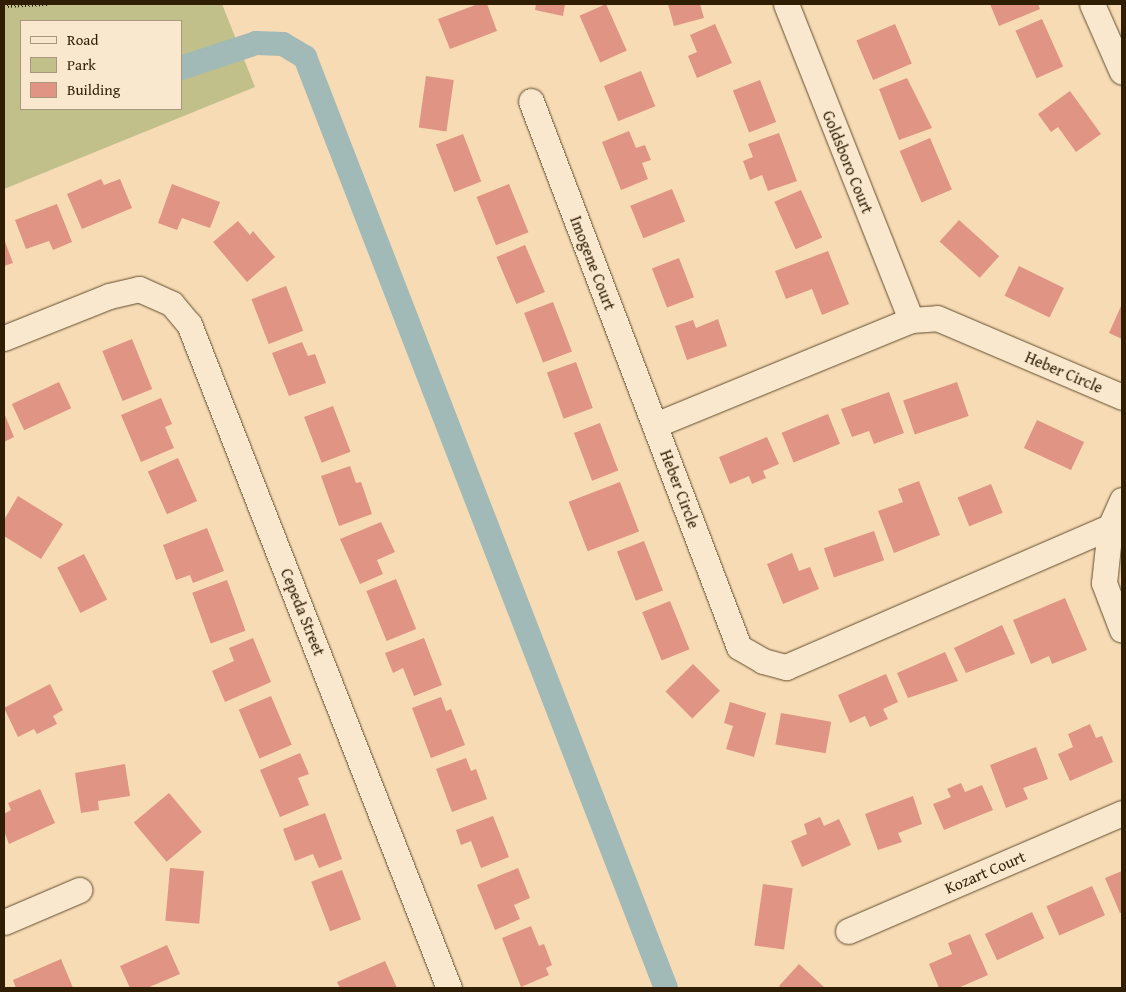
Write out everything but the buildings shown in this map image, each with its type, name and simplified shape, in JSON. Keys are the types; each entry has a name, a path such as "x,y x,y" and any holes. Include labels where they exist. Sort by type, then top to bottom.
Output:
{"street":[{"name":"Goldsboro Court","path":"786,4 910,320"},
{"path":"1092,4 1122,72"},
{"name":"Imogene Court","path":"530,102 656,425"},
{"name":"Cepeda Street","path":"4,338 109,296 139,289 172,304 189,324 449,988"},
{"name":"Heber Circle","path":"1110,527 786,667 763,661 739,647 656,425 910,320 938,318 1122,397"},
{"path":"1122,500 1110,527 1104,583 1122,630"},
{"name":"Kozart Court","path":"848,931 1122,813"},
{"path":"4,922 79,890"}],"path":[{"path":"4,6 47,4"}],"green space":[{"path":"4,4 222,4 255,87 4,189"}],"waterway":[{"path":"182,68 256,43 283,44 305,57 666,988"}]}
